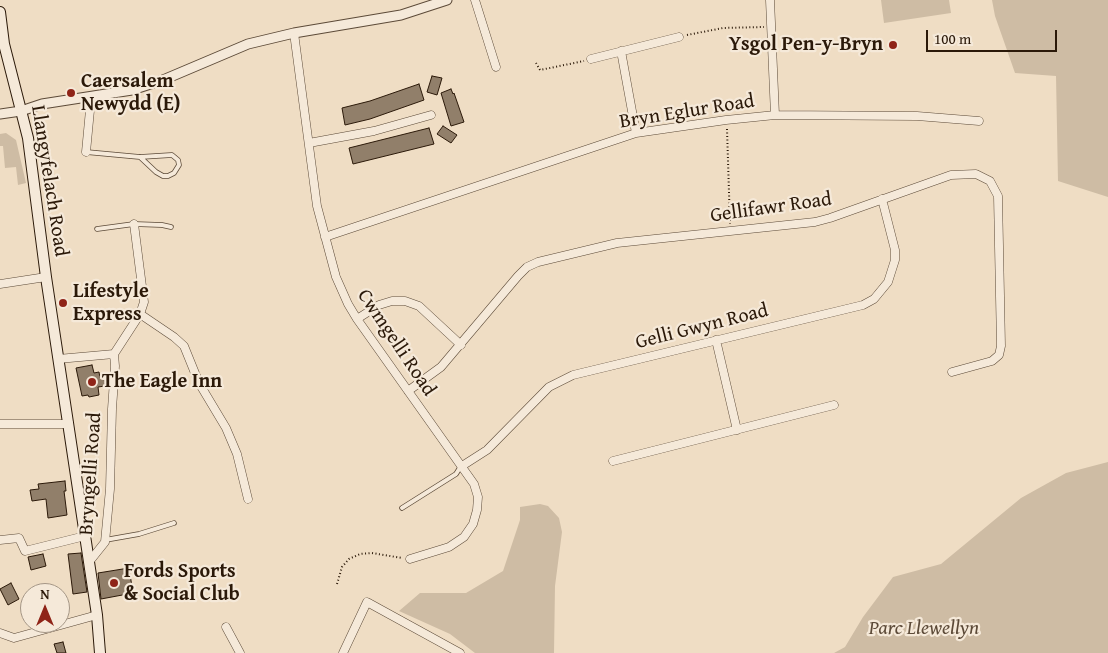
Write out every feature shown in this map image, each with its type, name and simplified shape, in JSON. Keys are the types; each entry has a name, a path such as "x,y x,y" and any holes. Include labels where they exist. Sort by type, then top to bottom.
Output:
{"main road":[{"name":"Llangyfelach Road","path":"0,12 4,44 28,138 46,277 97,615 100,653"}],"street":[{"path":"0,114 42,104 132,90 164,80 248,44 294,33 401,15 447,0"},
{"path":"475,0 496,67"},
{"path":"770,0 775,115"},
{"name":"Cwmgelli Road","path":"294,33 309,144 311,173 317,206 336,277 357,319 462,466 474,484 478,497 477,510 472,524 464,537 449,547 410,559"},
{"path":"591,59 679,37"},
{"path":"621,51 636,133"},
{"path":"86,152 90,110 88,97"},
{"path":"309,144 374,131 431,115"},
{"name":"Bryn Eglur Road","path":"325,237 636,133 775,115 917,116 978,121"},
{"name":"Gellifawr Road","path":"408,390 441,367 518,276 527,267 538,262 618,243 816,222 951,175 976,174 990,181 998,196 1000,355 992,361 952,372"},
{"name":"Gelli Gwyn Road","path":"462,466 487,450 549,388 572,375 863,305 874,299 888,282 895,260 895,250 882,199"},
{"path":"58,359 114,354 140,314 144,302 134,224"},
{"path":"0,284 46,277"},
{"path":"357,319 379,305 392,301 405,301 419,306 461,345"},
{"path":"140,314 184,346 199,383 222,420 234,445 248,499"},
{"path":"716,340 737,430"},
{"name":"Bryngelli Road","path":"89,562 105,540 110,489 114,354"},
{"path":"614,461 834,405"},
{"path":"0,424 69,424"},
{"path":"0,540 19,538 25,551 85,536"},
{"path":"343,653 367,602 460,653"},
{"path":"0,633 14,638 97,615"},
{"path":"226,627 240,653"}],"lane":[{"path":"86,152 140,157 172,155 178,160 179,165 174,173 163,176 140,157"},
{"path":"97,229 134,224 171,227"},
{"path":"402,508 456,474 462,466"},
{"path":"105,540 139,534 174,523"}],"path":[{"path":"679,37 723,28 772,27"},
{"path":"536,63 540,70 591,59"},
{"path":"726,120 730,231"},
{"path":"336,584 342,567 349,559 360,554 372,553 410,559"}],"green space":[{"path":"881,0 949,0 951,13 884,23"},
{"path":"992,0 1108,0 1108,197 1058,181 1056,76 1015,73 995,16"},
{"path":"6,133 16,140 26,183 18,185 16,167 5,168 3,146 0,146 0,134"},
{"name":"Parc Llewellyn","path":"1108,462 1108,653 834,653 845,647 863,617 893,577 941,564 1021,498 1066,473"},
{"path":"540,504 548,506 559,518 562,532 555,586 554,653 475,653 450,634 399,611 420,593 466,593 503,571 520,520 520,507"}],"building":[{"path":"432,76 442,78 437,95 427,92"},
{"path":"419,84 424,100 370,119 345,125 342,108 370,101"},
{"path":"451,89 464,122 451,126 441,93"},
{"path":"443,126 457,135 451,143 437,134"},
{"path":"429,128 434,144 353,164 349,148"},
{"name":"The Eagle Inn","path":"92,365 94,373 99,372 100,378 104,377 105,386 98,387 99,395 82,396 76,368"},
{"path":"65,481 66,491 64,491 67,515 48,518 46,499 32,501 30,490 39,489 38,484"},
{"path":"81,553 87,592 73,594 68,554"},
{"path":"43,554 46,566 31,570 28,557"},
{"name":"Fords Sports & Social Club","path":"129,568 133,593 101,599 98,573"},
{"path":"11,583 19,599 8,605 0,589"},
{"path":"63,642 66,653 57,653 54,644"}],"place":[{"name":"Ysgol Pen-y-Bryn","path":"893,45"},
{"name":"Caersalem Newydd (E)","path":"71,93"},
{"name":"Lifestyle Express","path":"63,303"},
{"name":"The Eagle Inn","path":"92,382"},
{"name":"Fords Sports & Social Club","path":"114,583"}]}
